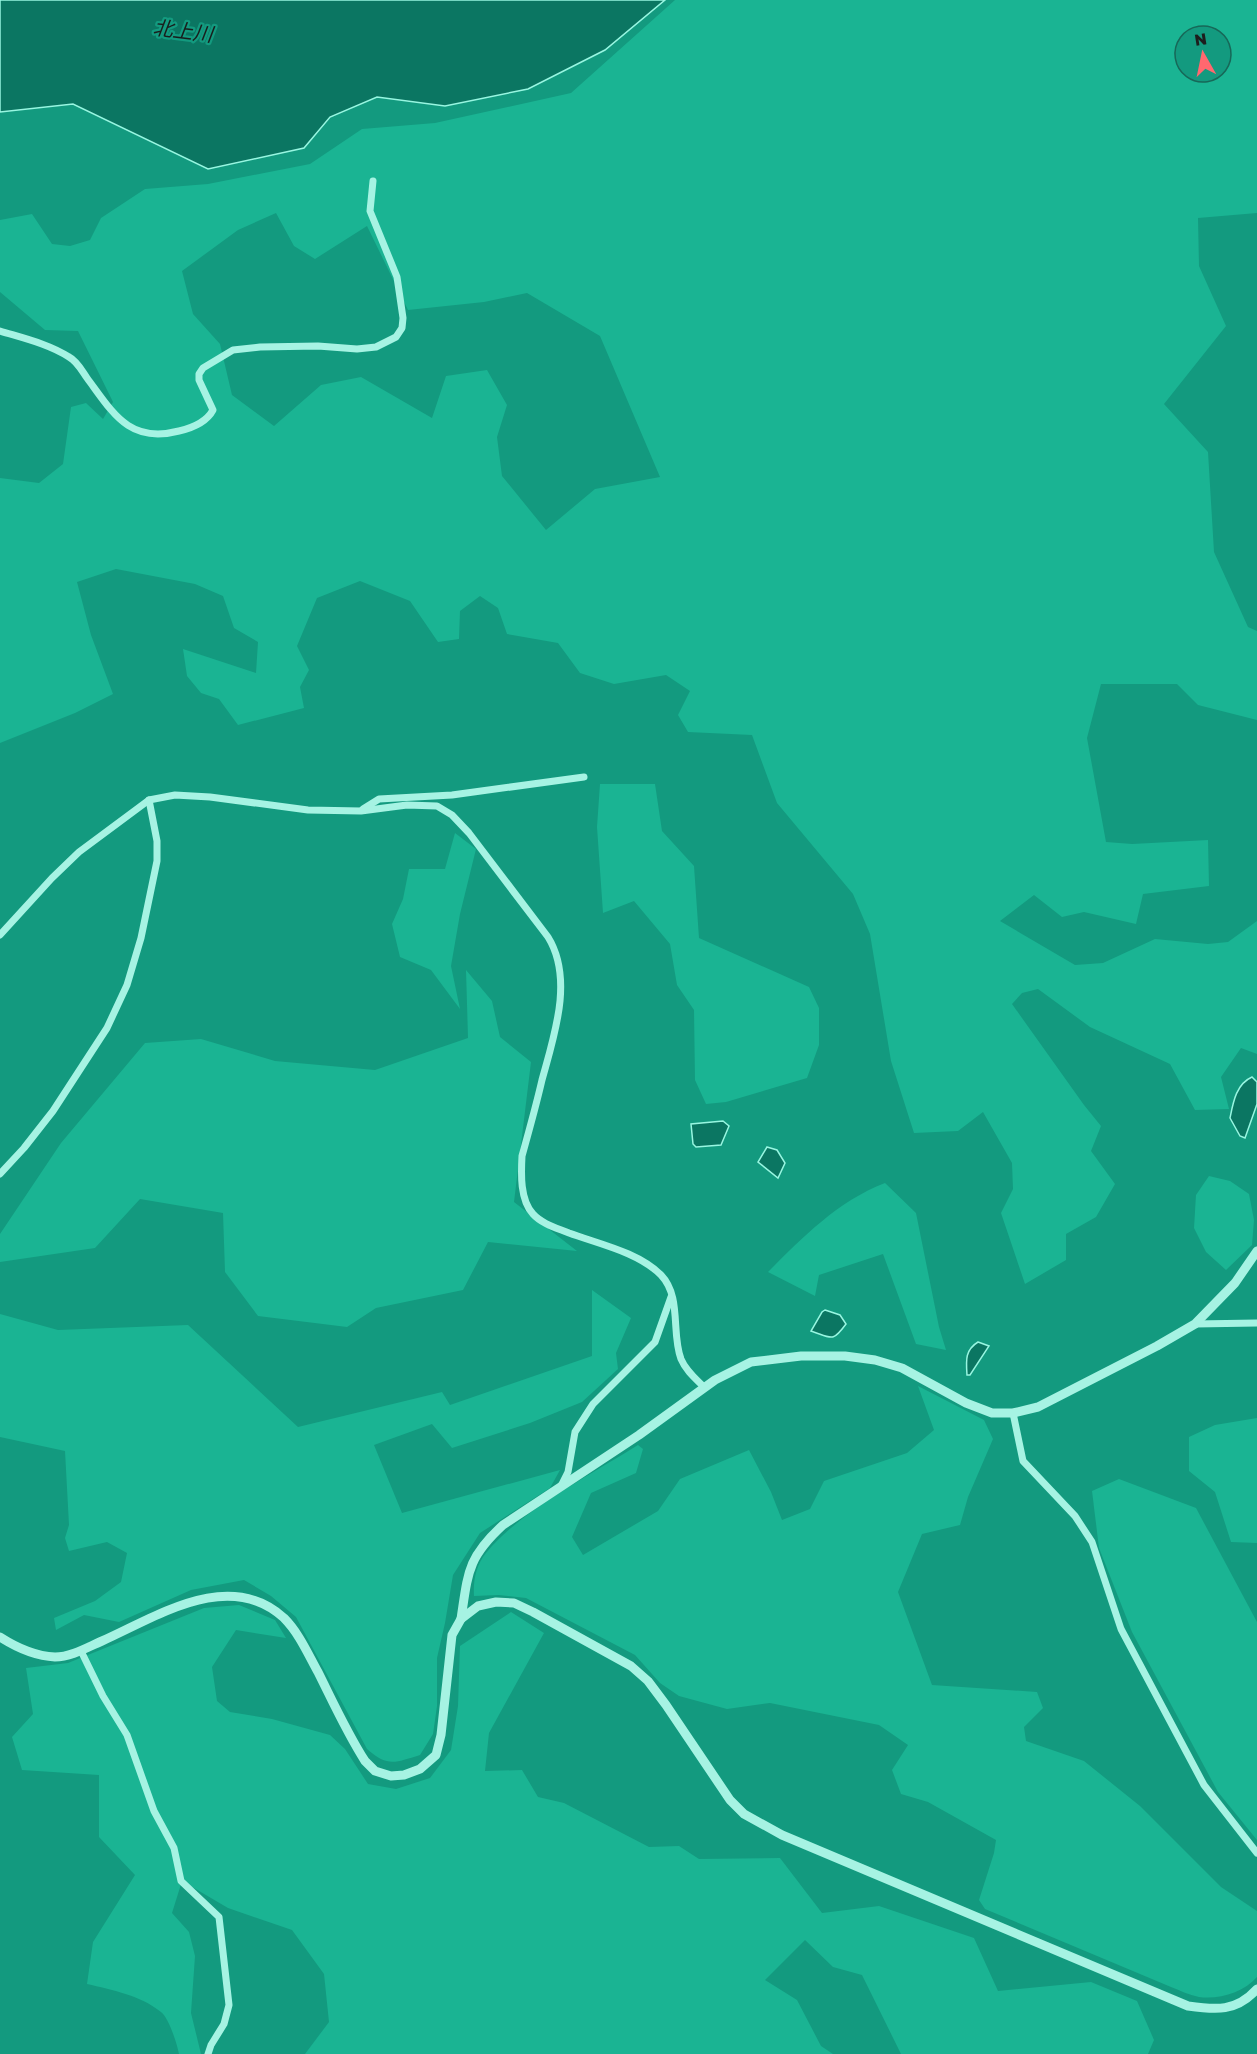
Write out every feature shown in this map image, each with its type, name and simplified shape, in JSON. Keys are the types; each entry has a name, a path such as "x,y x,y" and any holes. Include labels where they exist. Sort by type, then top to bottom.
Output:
{"street":[{"path":"0,331 38,342 72,358 117,418 133,429 156,436 199,424 209,418 213,410 199,380 199,375 203,368 233,350 294,346 357,349 376,347 396,337 402,328 404,318 397,277 369,211 372,181"},
{"path":"361,811 380,799 452,795 584,777"},
{"path":"0,935 79,852 149,800 175,795 210,797 308,810 361,811 407,805 437,806 452,815 469,833 548,937 555,948 559,968 560,1002 555,1032 522,1156 521,1175 525,1198 532,1213 549,1225 633,1257 648,1265 662,1277 672,1293 677,1346 681,1360 704,1388"},
{"path":"0,1174 53,1111 107,1028 127,985 141,938 157,861 158,841 149,800"},
{"path":"0,1637 36,1655 57,1657 81,1651 188,1602 231,1595 254,1599 273,1609 286,1620 303,1644 365,1761 375,1771 391,1776 404,1775 420,1769 436,1755 441,1735 452,1635 461,1619 472,1561 485,1542 503,1525 639,1435 715,1380 751,1362 801,1356 845,1356 875,1360 902,1368 992,1413 1013,1413 1038,1407 1195,1324 1235,1283 1257,1251"},
{"path":"561,1486 568,1472 575,1432 593,1404 655,1342 672,1293"},
{"path":"1195,1324 1257,1323"},
{"path":"1013,1413 1023,1461 1075,1516 1092,1542 1121,1629 1204,1785 1257,1853"},
{"path":"461,1619 478,1606 496,1602 514,1604 534,1612 631,1666 648,1682 666,1705 730,1800 744,1814 782,1834 1188,2006 1213,2010 1226,2008 1240,2003 1257,1989"},
{"path":"81,1651 103,1696 127,1735 154,1811 174,1848 181,1881 219,1917 229,2005 224,2024 208,2054"}],"green space":[{"path":"675,0 1257,0 1257,213 1198,218 1199,266 1226,326 1164,404 1208,452 1214,552 1248,627 1257,631 1257,720 1198,705 1177,684 1101,684 1087,738 1106,842 1132,844 1208,840 1209,886 1143,894 1136,924 1084,912 1062,917 1034,895 1000,921 1075,965 1103,963 1155,939 1208,944 1228,942 1257,921 1257,1054 1241,1048 1221,1077 1229,1109 1195,1110 1170,1064 1090,1027 1038,989 1022,993 1012,1004 1101,1126 1091,1151 1115,1184 1096,1217 1066,1234 1066,1260 1025,1284 1001,1213 1013,1189 1012,1163 983,1112 958,1131 914,1133 891,1061 870,934 853,894 777,803 752,735 688,732 678,715 690,691 666,675 614,684 580,673 558,643 507,634 498,608 480,596 460,611 459,639 438,642 410,601 360,581 317,598 297,646 309,670 300,687 304,708 238,725 219,699 201,693 187,676 183,649 256,673 258,642 234,628 223,596 195,584 116,569 77,582 91,635 113,694 75,713 0,743 0,478 39,483 63,464 71,407 86,403 103,419 113,402 78,331 45,330 0,292 0,220 32,214 52,244 70,246 90,240 101,218 145,189 208,184 310,164 362,129 435,123 571,93","holes":["276,213 294,246 315,259 367,226 408,310 484,302 527,293 600,336 660,477 595,489 546,530 502,476 497,437 507,405 487,370 446,376 432,418 361,377 321,385 274,426 232,395 220,344 193,314 182,271 238,230"]},
{"path":"600,784 655,784 662,831 694,866 699,938 809,987 819,1008 819,1045 807,1078 726,1102 706,1104 695,1080 694,1010 677,985 670,944 634,901 603,913 597,827"},
{"path":"455,833 476,849 460,914 451,966 460,1009 431,970 400,957 392,924 403,899 409,869 445,869"},
{"path":"466,970 492,1001 500,1037 531,1062 514,1202 577,1251 488,1242 463,1290 376,1308 347,1327 258,1316 225,1272 223,1213 140,1199 95,1248 0,1262 0,1234 61,1143 145,1043 201,1039 275,1061 375,1070 468,1038"},
{"path":"1209,1176 1230,1181 1249,1194 1254,1220 1252,1245 1226,1270 1206,1252 1194,1228 1196,1195"},
{"path":"885,1183 916,1213 939,1327 946,1350 916,1344 883,1254 819,1275 815,1296 768,1272 822,1221 852,1200"},
{"path":"592,1290 631,1318 616,1353 618,1369 582,1402 530,1423 452,1448 432,1424 374,1445 402,1513 560,1470 550,1488 480,1533 453,1575 437,1658 437,1706 433,1734 420,1755 392,1762 380,1759 367,1749 296,1617 271,1596 244,1580 191,1590 119,1622 84,1615 56,1630 54,1618 95,1601 121,1582 127,1553 107,1542 69,1551 65,1538 69,1525 65,1451 0,1437 0,1314 58,1330 188,1325 298,1427 442,1392 450,1405 592,1356"},
{"path":"918,1386 984,1420 993,1439 968,1497 960,1525 922,1534 898,1592 932,1685 1037,1692 1043,1708 1024,1727 1026,1741 1084,1761 1140,1806 1221,1887 1257,1911 1257,1977 1238,1991 1207,1998 1192,1995 985,1909 979,1900 996,1840 928,1802 901,1794 892,1770 908,1745 879,1725 770,1703 727,1709 679,1696 660,1683 635,1655 526,1598 499,1595 474,1596 475,1579 480,1563 500,1537 558,1494 638,1445 643,1449 636,1473 591,1493 572,1537 583,1555 658,1511 680,1479 749,1450 771,1492 782,1520 810,1509 824,1481 907,1453 934,1430"},
{"path":"1257,1418 1257,1543 1231,1542 1215,1492 1189,1471 1189,1437 1215,1425"},
{"path":"1119,1479 1196,1508 1257,1622 1257,1840 1218,1792 1132,1632 1099,1548 1092,1491"},
{"path":"239,1605 275,1620 286,1638 236,1630 212,1667 217,1701 230,1712 272,1719 330,1735 345,1749 368,1784 396,1789 430,1778 451,1750 458,1706 460,1646 511,1612 544,1633 489,1733 485,1771 522,1770 538,1797 564,1803 649,1847 679,1846 699,1859 780,1858 822,1913 879,1906 974,1938 998,1991 1091,1982 1137,2001 1154,2040 1148,2054 901,2054 862,1975 833,1967 805,1940 765,1980 797,2000 821,2046 833,2054 305,2054 329,2022 324,1974 292,1930 228,1908 182,1881 172,1913 189,1932 195,1956 191,2013 201,2054 179,2054 170,2025 161,2012 135,1997 87,1984 93,1942 135,1875 99,1837 99,1775 22,1770 12,1737 33,1714 26,1668 68,1663 204,1608"}],"water":[{"name":"北上川","path":"0,0 665,0 605,50 528,89 445,106 377,97 330,117 304,148 208,169 73,104 0,112"},
{"path":"1252,1077 1257,1082 1257,1104 1245,1138 1240,1136 1230,1118 1239,1089"},
{"path":"723,1121 729,1126 721,1145 696,1147 693,1144 691,1124"},
{"path":"767,1147 777,1150 785,1163 778,1178 758,1162"},
{"path":"825,1310 840,1315 846,1324 838,1334 831,1337 811,1331"},
{"path":"978,1342 989,1346 970,1375 967,1375 967,1356"}]}
